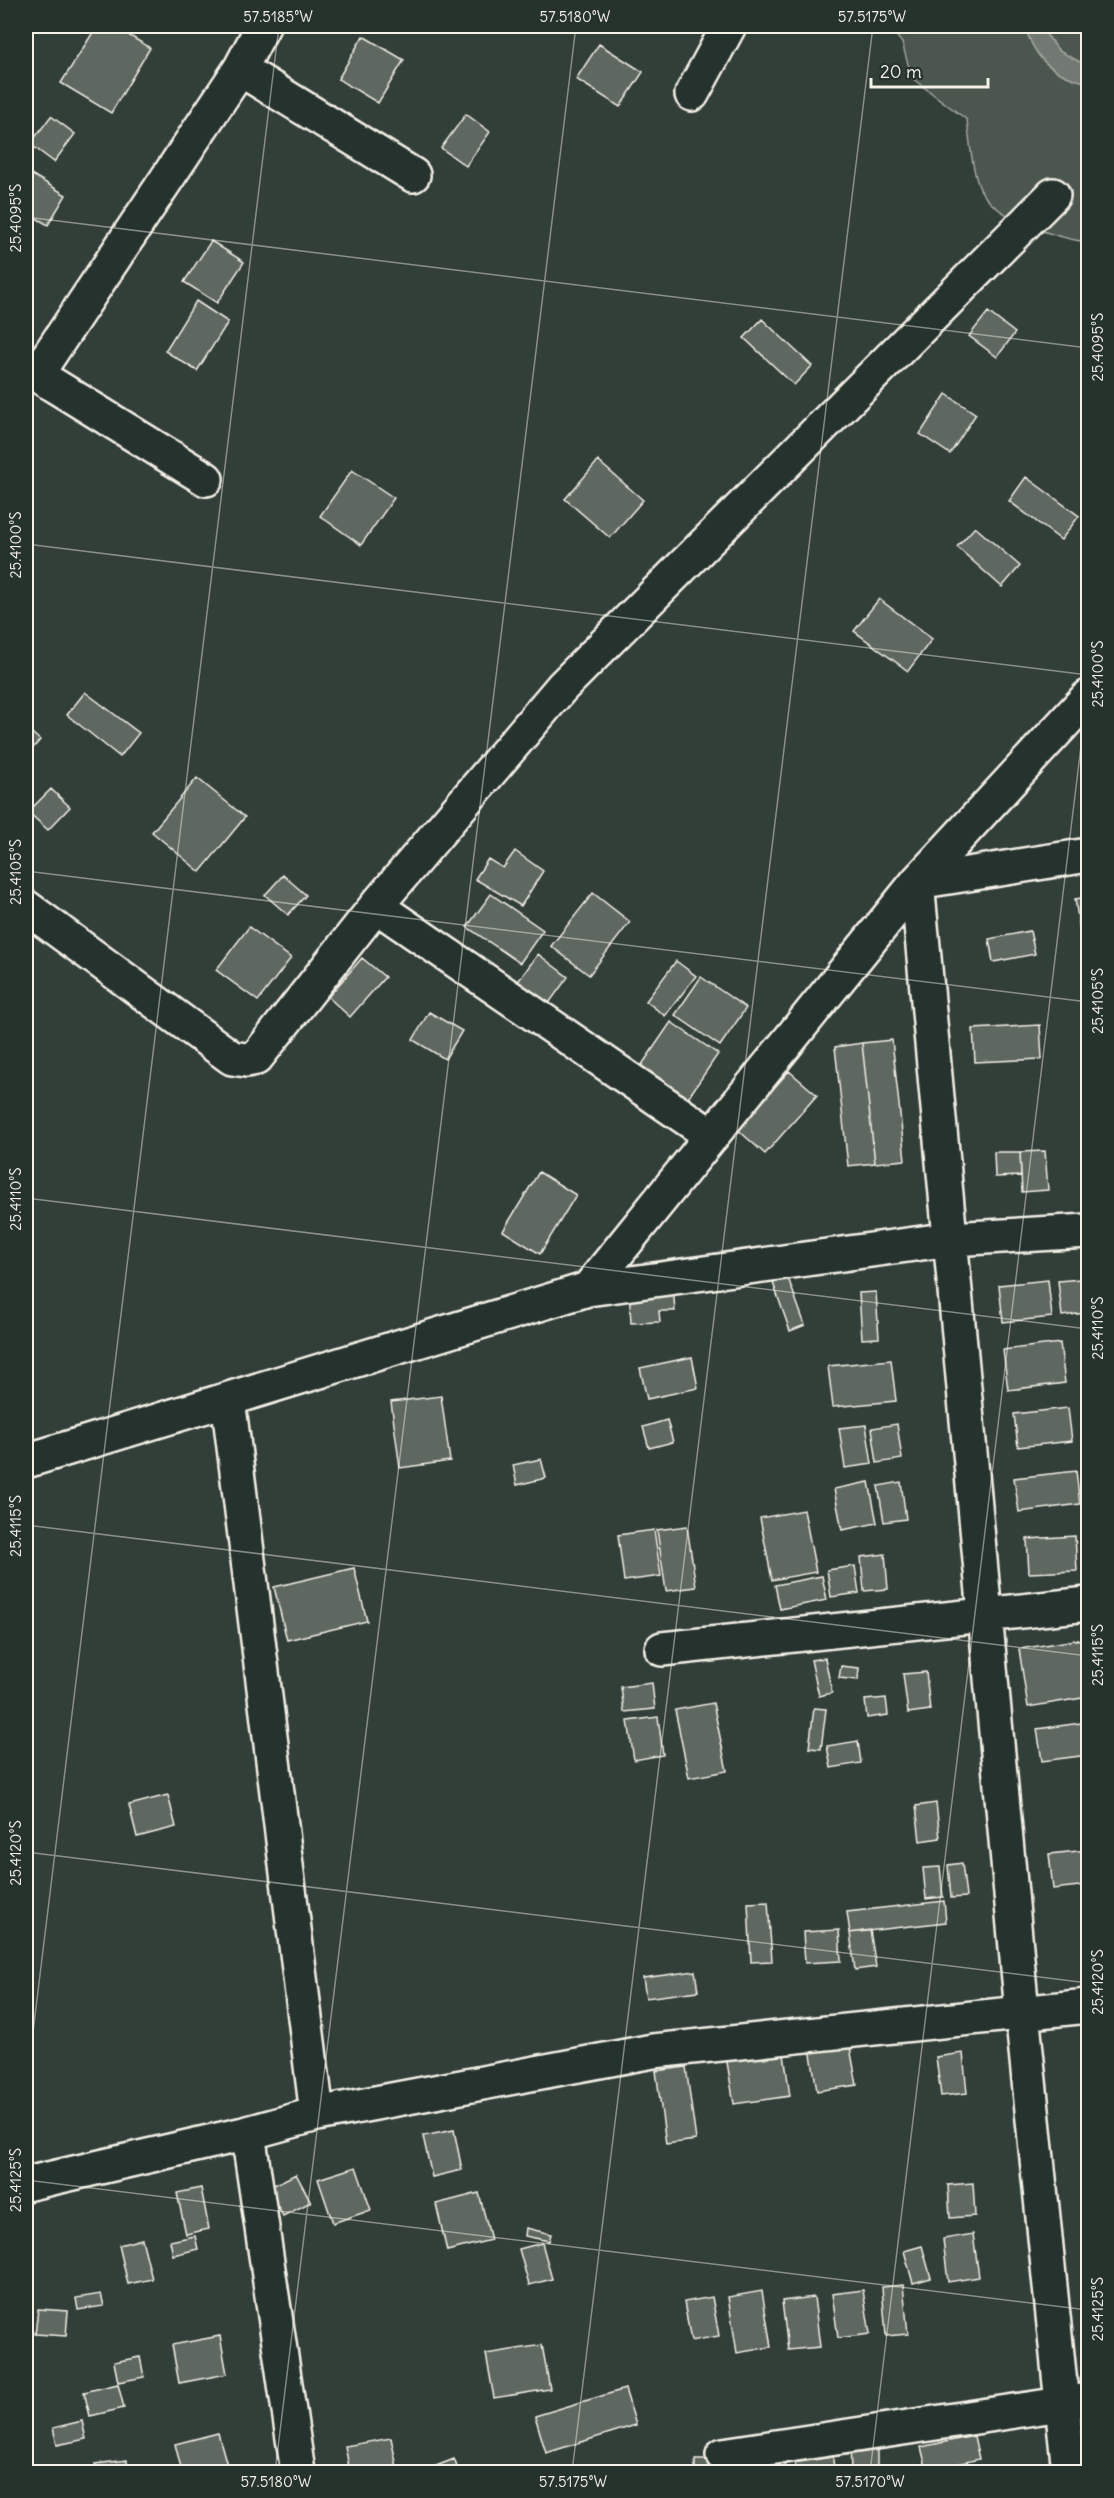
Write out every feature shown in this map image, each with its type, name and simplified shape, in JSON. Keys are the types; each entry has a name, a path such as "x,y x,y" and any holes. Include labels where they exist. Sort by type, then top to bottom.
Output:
{"street":[{"path":"206,479 31,371 240,69 263,26"},
{"path":"692,94 729,26"},
{"path":"240,69 412,175"},
{"path":"26,907 232,1058 246,1060 256,1058 376,906 562,687 1053,195"},
{"path":"588,1289 917,882 1089,697"},
{"path":"917,882 1089,855"},
{"path":"917,882 1022,2012 1076,2402 1069,2472"},
{"path":"376,906 712,1136"},
{"path":"26,1461 588,1289 951,1239 1089,1231"},
{"path":"228,1399 317,2114"},
{"path":"662,1649 1089,1604"},
{"path":"26,2184 248,2133 317,2114 653,2050 1089,2006"},
{"path":"248,2133 298,2472"},
{"path":"723,2455 1076,2402"}],"shaded area":[{"path":"889,26 1088,26 1088,242 1060,236 1026,224 995,207 984,196 974,168 967,120 912,78 902,43"},
{"path":"1025,26 1040,26 1059,51 1088,66 1088,83 1065,76 1048,65 1034,49"}],"building":[{"path":"97,26 114,26 150,48 111,113 61,83"},
{"path":"363,36 404,60 378,103 338,79"},
{"path":"599,44 643,72 620,107 576,79"},
{"path":"466,114 490,132 466,166 441,148"},
{"path":"51,116 75,134 54,162 30,144"},
{"path":"26,171 66,195 48,225 26,212"},
{"path":"211,241 244,262 217,303 184,282"},
{"path":"196,301 228,322 197,371 165,351"},
{"path":"988,312 1015,333 997,357 969,336"},
{"path":"762,319 812,366 794,385 744,338"},
{"path":"946,394 976,414 950,454 920,434"},
{"path":"598,461 643,500 610,538 565,499"},
{"path":"352,470 394,498 361,545 320,516"},
{"path":"1026,477 1079,516 1061,540 1009,501"},
{"path":"975,527 1020,566 1002,587 957,547"},
{"path":"879,599 932,639 908,671 854,631"},
{"path":"85,692 139,733 120,757 67,715"},
{"path":"26,728 40,740 26,756"},
{"path":"197,778 245,817 200,872 152,832"},
{"path":"51,789 70,807 48,830 28,812"},
{"path":"515,851 543,871 521,906 475,879 488,859 503,868"},
{"path":"283,875 306,895 288,915 265,895"},
{"path":"593,893 630,922 589,975 551,946"},
{"path":"491,894 543,930 520,963 467,927"},
{"path":"1088,897 1088,957 1084,958 1075,899"},
{"path":"249,927 291,958 258,1001 216,970"},
{"path":"1030,931 1035,954 993,962 989,939"},
{"path":"538,954 568,977 544,1010 514,987"},
{"path":"362,958 385,977 350,1017 328,997"},
{"path":"676,961 696,976 665,1016 646,1001"},
{"path":"701,977 746,1008 720,1046 675,1015"},
{"path":"429,1012 462,1031 445,1059 413,1040"},
{"path":"671,1022 718,1054 688,1098 641,1066"},
{"path":"1040,1025 1042,1059 975,1062 973,1029"},
{"path":"892,1040 905,1160 875,1163 862,1043"},
{"path":"862,1043 875,1163 848,1166 835,1047"},
{"path":"789,1071 817,1095 765,1154 737,1129"},
{"path":"1045,1151 1048,1190 1022,1192 1020,1152"},
{"path":"994,1152 1020,1152 1021,1176 995,1177"},
{"path":"539,1172 576,1195 540,1254 503,1231"},
{"path":"788,1278 805,1325 790,1331 773,1283"},
{"path":"1081,1279 1085,1313 1062,1316 1058,1281"},
{"path":"1048,1280 1052,1317 1003,1322 999,1285"},
{"path":"673,1285 675,1311 659,1311 660,1322 631,1323 629,1288"},
{"path":"876,1292 879,1338 862,1339 859,1293"},
{"path":"1060,1343 1065,1383 1008,1390 1003,1350"},
{"path":"692,1357 698,1388 647,1399 640,1368"},
{"path":"891,1360 896,1401 833,1407 828,1366"},
{"path":"441,1396 450,1461 400,1468 391,1402"},
{"path":"1068,1408 1072,1441 1018,1447 1014,1414"},
{"path":"667,1420 673,1442 649,1448 643,1427"},
{"path":"897,1424 902,1459 877,1463 872,1428"},
{"path":"866,1425 872,1464 845,1468 839,1428"},
{"path":"541,1459 546,1478 517,1485 513,1465"},
{"path":"1076,1471 1080,1504 1019,1512 1014,1478"},
{"path":"869,1482 877,1523 842,1530 834,1489"},
{"path":"901,1482 906,1519 884,1522 878,1486"},
{"path":"804,1510 816,1572 772,1580 760,1518"},
{"path":"687,1526 696,1587 666,1591 657,1530"},
{"path":"654,1530 661,1576 624,1581 618,1535"},
{"path":"1075,1536 1077,1571 1029,1573 1027,1539"},
{"path":"885,1554 888,1589 864,1591 861,1557"},
{"path":"855,1566 859,1593 831,1597 827,1570"},
{"path":"354,1568 367,1621 287,1640 274,1587"},
{"path":"822,1576 827,1600 780,1609 775,1585"},
{"path":"1088,1638 1088,1697 1028,1707 1019,1649"},
{"path":"825,1658 832,1693 819,1696 811,1660"},
{"path":"841,1666 859,1668 858,1680 839,1678"},
{"path":"926,1672 930,1710 908,1713 903,1674"},
{"path":"652,1683 655,1709 624,1712 621,1687"},
{"path":"886,1698 888,1715 867,1718 865,1700"},
{"path":"713,1703 727,1771 689,1778 675,1710"},
{"path":"814,1708 826,1709 821,1749 809,1748"},
{"path":"658,1717 663,1755 634,1760 628,1721"},
{"path":"1088,1722 1088,1755 1042,1761 1037,1729"},
{"path":"858,1741 861,1763 831,1768 827,1746"},
{"path":"168,1795 176,1827 137,1837 129,1805"},
{"path":"936,1803 940,1838 920,1841 916,1806"},
{"path":"1088,1850 1088,1885 1053,1889 1049,1854"},
{"path":"962,1863 966,1897 951,1898 948,1865"},
{"path":"940,1867 943,1897 926,1899 923,1868"},
{"path":"944,1901 946,1922 850,1933 847,1912"},
{"path":"768,1902 772,1961 751,1962 748,1903"},
{"path":"839,1930 841,1961 805,1963 803,1932"},
{"path":"870,1930 876,1967 855,1970 850,1933"},
{"path":"695,1971 698,1991 646,1998 643,1978"},
{"path":"849,2042 857,2085 817,2091 810,2048"},
{"path":"783,2047 790,2096 734,2104 726,2056"},
{"path":"963,2053 967,2093 941,2096 936,2057"},
{"path":"686,2067 696,2140 666,2144 656,2071"},
{"path":"454,2130 462,2170 432,2177 423,2136"},
{"path":"356,2167 371,2210 333,2223 318,2179"},
{"path":"296,2174 311,2202 283,2216 268,2188"},
{"path":"973,2183 975,2216 950,2218 948,2185"},
{"path":"201,2188 209,2229 186,2234 177,2193"},
{"path":"479,2193 491,2240 447,2251 436,2204"},
{"path":"526,2228 551,2234 549,2241 525,2236"},
{"path":"973,2234 979,2277 948,2282 943,2239"},
{"path":"195,2236 198,2249 173,2255 170,2241"},
{"path":"142,2239 152,2279 128,2284 119,2245"},
{"path":"542,2243 552,2279 529,2285 519,2249"},
{"path":"922,2246 931,2278 913,2283 904,2251"},
{"path":"903,2285 908,2334 886,2336 882,2287"},
{"path":"863,2290 870,2334 838,2338 832,2294"},
{"path":"762,2291 771,2347 737,2353 728,2297"},
{"path":"101,2294 104,2306 78,2310 76,2298"},
{"path":"712,2297 719,2336 691,2341 684,2302"},
{"path":"814,2297 820,2347 788,2350 782,2301"},
{"path":"38,2309 68,2311 66,2336 35,2334"},
{"path":"220,2336 227,2374 179,2383 172,2345"},
{"path":"542,2345 550,2389 494,2398 486,2354"},
{"path":"140,2357 144,2377 118,2382 114,2362"},
{"path":"118,2384 124,2408 90,2416 84,2392"},
{"path":"625,2389 636,2425 546,2453 535,2416"},
{"path":"82,2421 86,2439 57,2445 53,2428"},
{"path":"218,2433 229,2472 182,2472 175,2444"},
{"path":"974,2436 979,2459 927,2471 921,2447"},
{"path":"391,2438 398,2472 350,2472 345,2446"},
{"path":"850,2440 877,2440 877,2472 851,2472"},
{"path":"832,2444 834,2472 795,2472 794,2447"},
{"path":"784,2454 785,2472 746,2472 745,2456"},
{"path":"454,2459 459,2472 433,2472 431,2468"},
{"path":"127,2460 129,2472 96,2472 95,2464"},
{"path":"695,2460 734,2460 735,2472 695,2472"}]}
